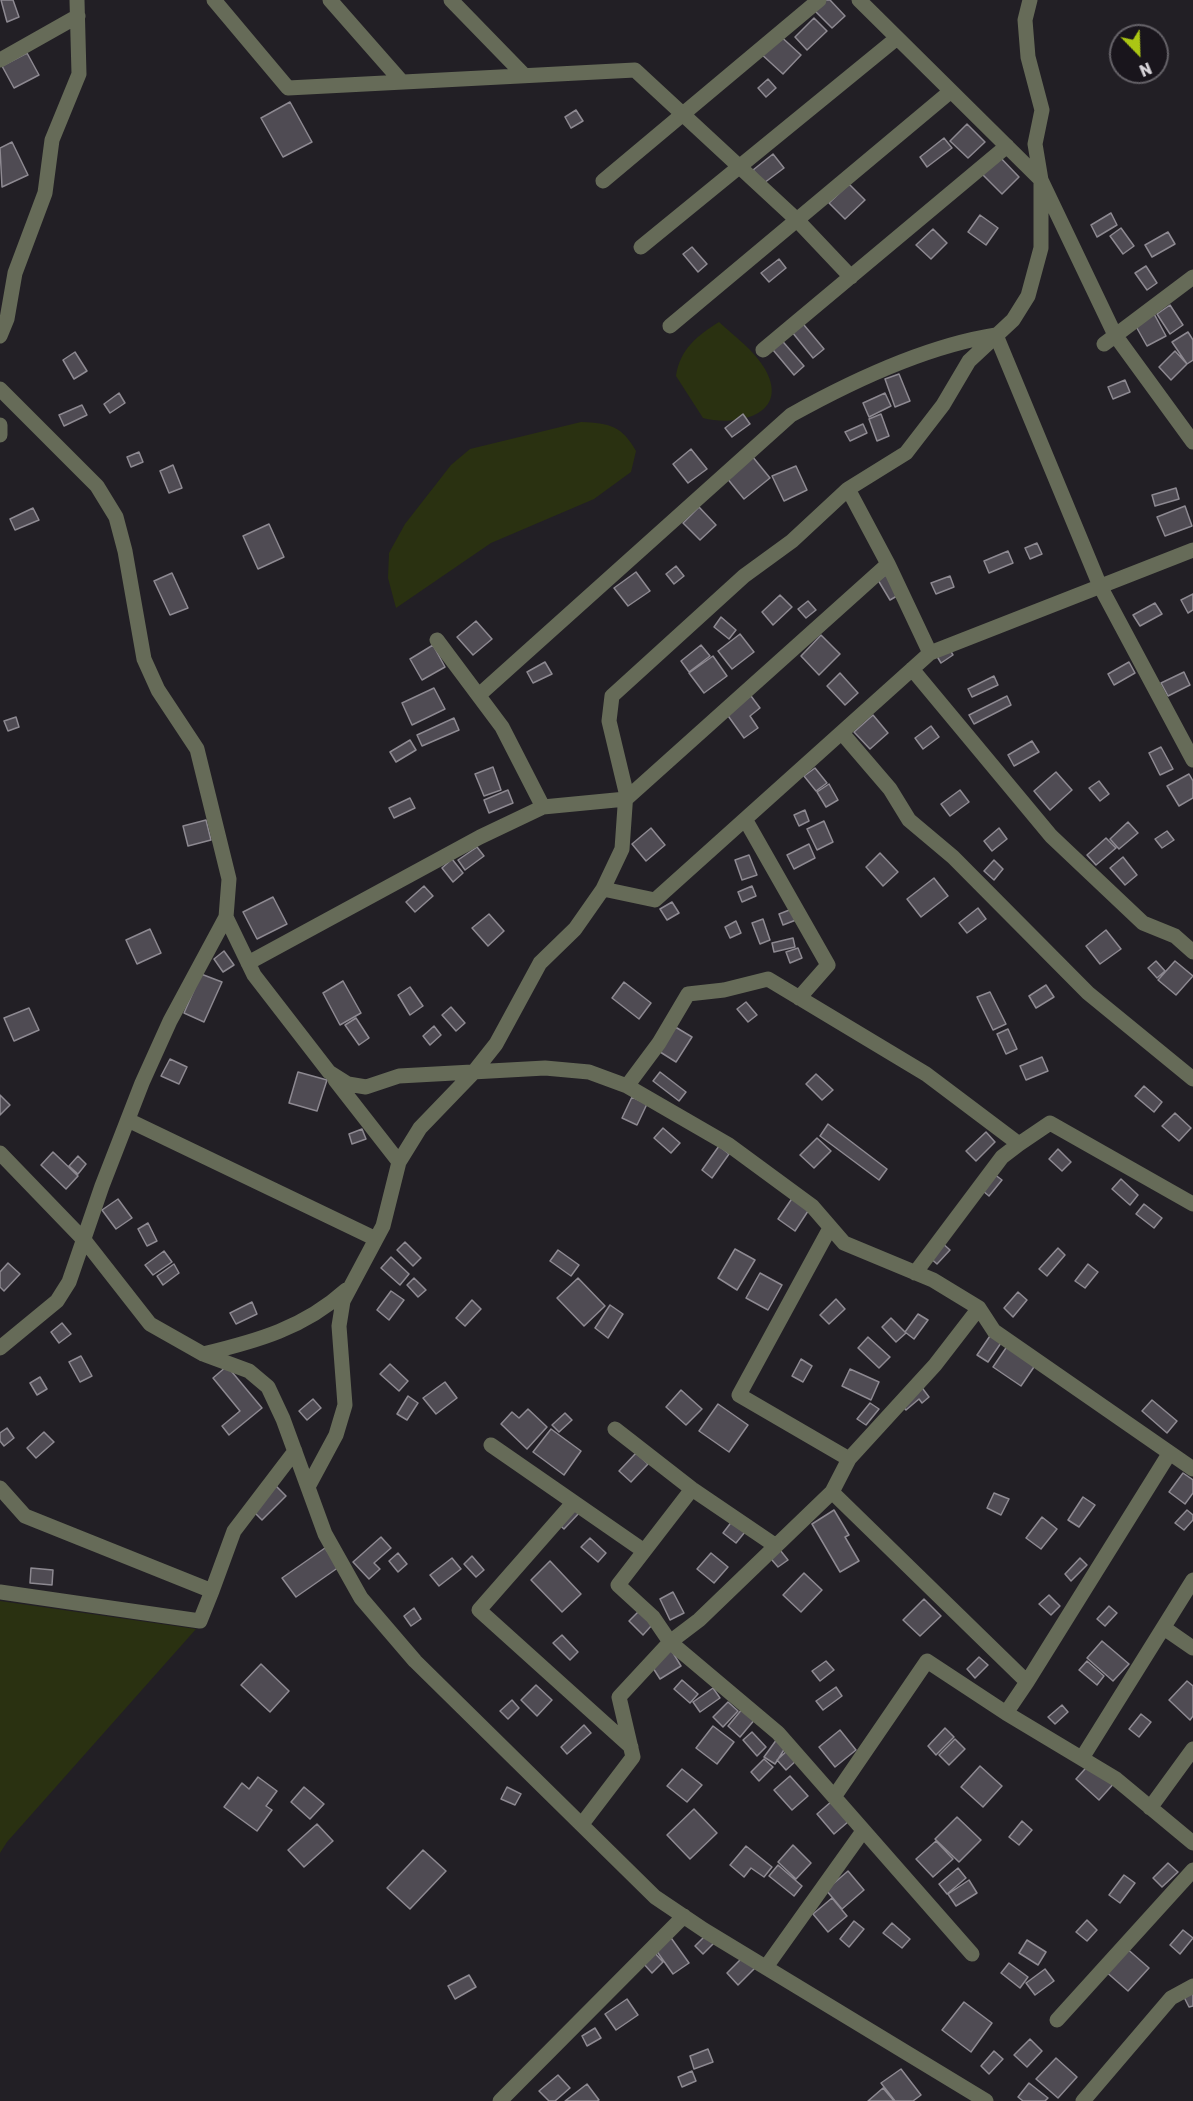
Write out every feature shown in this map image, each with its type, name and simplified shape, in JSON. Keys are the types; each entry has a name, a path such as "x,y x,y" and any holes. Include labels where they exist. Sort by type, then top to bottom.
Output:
{"street":[{"path":"0,336 7,319 15,273 45,193 52,140 79,74 77,0"},
{"path":"214,0 288,88 634,70 797,220 851,277"},
{"path":"330,0 402,82"},
{"path":"452,0 524,75"},
{"path":"603,181 819,0"},
{"path":"859,0 1041,180 1109,340 1193,442"},
{"path":"308,1486 336,1435 345,1405 339,1326 343,1301 383,1226 399,1162 420,1128 473,1073 496,1044 540,963 575,929 603,889 622,849 626,792 609,721 612,696 744,576 792,541 848,489 906,453 943,405 969,360 1013,320 1028,296 1041,248 1041,180 1035,144 1042,110 1028,57 1025,20 1030,0"},
{"path":"0,60 78,16"},
{"path":"641,247 897,38"},
{"path":"670,326 951,91"},
{"path":"763,350 1007,147"},
{"path":"1109,340 1193,277"},
{"path":"996,336 1100,586 1193,760"},
{"path":"479,695 791,415 834,391 959,341 996,336"},
{"path":"0,389 97,486 116,517 125,551 144,659 158,690 197,749 229,879 226,916 170,1021 102,1186 85,1241 69,1282 57,1301 0,1348"},
{"path":"0,425 0,435"},
{"path":"848,489 888,564 930,653"},
{"path":"603,889 655,900 930,653 1193,550"},
{"path":"248,963 480,837 543,807 626,800 888,564"},
{"path":"437,639 502,727 543,807"},
{"path":"912,669 1051,836 1143,923 1175,936 1193,952"},
{"path":"842,732 890,789 909,820 953,857 1088,993 1193,1079"},
{"path":"745,819 828,965 799,998"},
{"path":"226,916 248,963 399,1162"},
{"path":"627,1086 659,1043 688,994 724,990 768,979 926,1074 1019,1144"},
{"path":"329,1072 348,1084 366,1087 399,1076 545,1068 589,1072 627,1086 729,1145 812,1206 844,1244 933,1280 979,1308 994,1331 1193,1469"},
{"path":"128,1120 376,1239"},
{"path":"915,1273 1002,1157 1050,1123 1193,1204"},
{"path":"0,1153 85,1241 150,1324 203,1354 249,1371 268,1387 295,1451 325,1534 362,1598 385,1629 656,1897 986,2101"},
{"path":"830,1228 739,1395 849,1459"},
{"path":"203,1354 269,1337 324,1310 352,1284"},
{"path":"582,1824 633,1757 619,1697 670,1642 699,1620 832,1492 849,1459 935,1365 979,1308"},
{"path":"615,1429 692,1489 776,1546"},
{"path":"491,1445 644,1551"},
{"path":"0,1592 200,1621 234,1531 295,1451"},
{"path":"1006,1713 1169,1454"},
{"path":"0,1488 25,1516 212,1591"},
{"path":"692,1489 618,1586 653,1617 670,1642 778,1733 972,1954"},
{"path":"832,1492 1027,1682"},
{"path":"573,1503 478,1610 631,1747"},
{"path":"1082,1758 1193,1580"},
{"path":"1164,1628 1193,1648"},
{"path":"834,1797 927,1661 1006,1713 1116,1779 1193,1843"},
{"path":"1150,1808 1193,1749"},
{"path":"766,1967 863,1831"},
{"path":"1057,2020 1193,1870"},
{"path":"500,2101 684,1916"},
{"path":"1083,2101 1171,1998 1193,1986"}],"green space":[{"path":"719,322 755,356 765,369 771,385 771,397 766,407 744,419 730,421 703,418 676,376 681,358 691,344"},
{"path":"581,422 607,425 626,436 636,451 631,472 594,499 491,543 396,608 388,578 389,553 405,524 451,465 470,449"},
{"path":"0,1601 196,1629 7,1842 0,1853"}],"building":[{"path":"1,0 13,0 19,17 7,22"},
{"path":"826,0 830,0 845,16 832,28 815,11"},
{"path":"814,18 827,31 807,50 795,37"},
{"path":"776,32 801,55 783,74 759,52"},
{"path":"27,53 39,75 14,88 2,66"},
{"path":"768,79 776,88 766,97 758,88"},
{"path":"290,102 312,142 283,157 261,118"},
{"path":"576,110 583,121 571,128 565,117"},
{"path":"967,124 985,142 968,158 950,141"},
{"path":"944,138 952,148 927,167 920,157"},
{"path":"12,142 28,175 2,187 0,148"},
{"path":"773,154 784,168 764,183 753,170"},
{"path":"997,154 1019,177 1002,194 979,171"},
{"path":"849,184 865,200 845,219 829,203"},
{"path":"1111,213 1117,225 1097,237 1091,225"},
{"path":"980,215 998,228 986,245 968,232"},
{"path":"1121,228 1134,246 1123,254 1110,236"},
{"path":"933,229 947,243 931,259 916,245"},
{"path":"1168,232 1175,244 1152,257 1145,245"},
{"path":"692,247 707,264 698,272 683,254"},
{"path":"779,259 786,268 769,282 761,273"},
{"path":"1146,266 1157,283 1147,290 1135,273"},
{"path":"1170,305 1183,325 1170,334 1157,314"},
{"path":"1152,310 1166,336 1147,346 1133,321"},
{"path":"799,319 824,349 813,358 788,327"},
{"path":"1188,332 1193,340 1193,360 1187,364 1172,342"},
{"path":"778,336 804,366 794,375 768,344"},
{"path":"1175,351 1187,364 1171,380 1159,367"},
{"path":"75,352 87,371 74,379 63,360"},
{"path":"899,374 910,401 895,407 885,379"},
{"path":"1125,380 1130,392 1113,399 1108,387"},
{"path":"119,393 125,403 110,413 104,404"},
{"path":"885,393 891,406 869,417 863,403"},
{"path":"82,405 87,415 64,426 59,415"},
{"path":"743,414 750,424 732,437 725,428"},
{"path":"881,414 889,436 877,441 869,419"},
{"path":"863,424 867,433 850,441 845,432"},
{"path":"691,449 707,469 688,483 673,464"},
{"path":"139,452 143,462 131,467 127,457"},
{"path":"752,456 770,478 744,499 726,477"},
{"path":"173,465 182,488 169,493 160,471"},
{"path":"796,466 807,490 784,501 772,476"},
{"path":"1176,488 1179,499 1155,506 1152,495"},
{"path":"1185,506 1192,526 1165,536 1157,517"},
{"path":"699,507 716,525 700,540 683,523"},
{"path":"33,508 39,520 15,530 10,519"},
{"path":"269,524 284,557 258,569 243,536"},
{"path":"1037,543 1042,554 1030,559 1025,548"},
{"path":"1008,551 1013,563 989,573 984,561"},
{"path":"676,566 684,576 674,584 666,574"},
{"path":"636,572 650,591 628,606 614,588"},
{"path":"172,573 188,608 170,615 154,581"},
{"path":"889,573 902,593 890,600 878,580"},
{"path":"950,576 954,587 936,594 931,583"},
{"path":"1193,594 1193,610 1188,613 1181,600"},
{"path":"780,595 792,607 773,625 762,612"},
{"path":"808,601 816,610 806,618 798,609"},
{"path":"1155,603 1162,614 1140,626 1133,615"},
{"path":"721,617 736,630 729,639 714,627"},
{"path":"476,621 492,639 473,655 457,637"},
{"path":"740,634 754,652 732,669 718,651"},
{"path":"821,635 840,654 819,675 801,656"},
{"path":"433,645 445,667 422,680 410,659"},
{"path":"701,645 710,656 689,672 681,661"},
{"path":"947,645 953,655 941,663 935,653"},
{"path":"713,656 727,676 704,693 689,673"},
{"path":"545,662 552,674 533,683 527,672"},
{"path":"1129,662 1135,673 1114,685 1108,674"},
{"path":"1184,672 1190,685 1168,696 1161,683"},
{"path":"840,673 858,693 845,705 827,686"},
{"path":"994,676 998,685 972,697 968,689"},
{"path":"434,688 445,709 412,725 402,703"},
{"path":"751,696 760,708 750,716 758,728 744,738 726,713"},
{"path":"1007,696 1011,705 974,724 969,715"},
{"path":"873,715 888,733 870,749 854,732"},
{"path":"16,717 19,727 8,731 4,721"},
{"path":"454,718 459,730 422,746 417,735"},
{"path":"931,726 939,737 923,749 915,738"},
{"path":"410,740 416,750 396,762 390,752"},
{"path":"1032,741 1039,752 1014,766 1008,755"},
{"path":"1161,747 1173,769 1160,775 1149,753"},
{"path":"493,767 501,790 484,796 475,774"},
{"path":"815,768 827,783 816,791 804,776"},
{"path":"1056,772 1072,790 1050,810 1034,791"},
{"path":"1189,774 1193,781 1193,798 1179,806 1167,786"},
{"path":"1099,781 1109,794 1100,801 1089,788"},
{"path":"829,784 838,800 826,807 817,792"},
{"path":"508,790 513,803 489,813 484,800"},
{"path":"960,790 969,802 950,816 941,804"},
{"path":"410,798 415,808 394,818 389,808"},
{"path":"805,810 809,821 799,826 794,815"},
{"path":"206,820 211,840 188,846 183,826"},
{"path":"824,821 833,842 817,850 807,829"},
{"path":"1128,822 1138,833 1119,849 1110,839"},
{"path":"651,828 665,845 646,861 632,844"},
{"path":"999,828 1007,839 992,851 984,841"},
{"path":"1167,831 1174,840 1162,848 1155,839"},
{"path":"1106,838 1116,848 1096,865 1087,855"},
{"path":"809,844 815,858 794,869 787,855"},
{"path":"477,847 484,856 465,870 458,860"},
{"path":"880,853 898,872 883,886 866,867"},
{"path":"749,855 757,875 742,880 735,860"},
{"path":"1123,857 1137,875 1125,885 1110,868"},
{"path":"452,859 463,873 453,882 442,868"},
{"path":"994,860 1003,869 994,880 984,871"},
{"path":"934,878 948,896 921,917 907,899"},
{"path":"424,886 433,896 415,912 406,902"},
{"path":"752,886 756,896 742,902 738,892"},
{"path":"273,897 287,924 257,939 243,912"},
{"path":"672,902 679,913 667,920 660,909"},
{"path":"978,908 986,919 967,933 959,923"},
{"path":"792,909 796,920 783,925 779,914"},
{"path":"489,914 504,931 488,946 472,928"},
{"path":"763,919 770,940 760,944 752,923"},
{"path":"736,921 741,933 730,938 725,927"},
{"path":"150,929 161,953 137,964 126,940"},
{"path":"1106,930 1121,949 1100,964 1086,946"},
{"path":"793,938 795,947 774,952 772,943"},
{"path":"798,948 802,958 790,963 786,952"},
{"path":"224,951 234,965 223,972 214,959"},
{"path":"1156,961 1165,971 1157,978 1148,968"},
{"path":"1175,961 1193,976 1176,995 1158,980"},
{"path":"201,974 222,982 204,1022 184,1013"},
{"path":"343,981 361,1013 340,1025 323,993"},
{"path":"624,982 651,1003 639,1019 612,998"},
{"path":"1046,985 1054,997 1036,1008 1029,996"},
{"path":"410,987 423,1006 410,1015 398,995"},
{"path":"990,992 1006,1024 993,1030 977,997"},
{"path":"746,1002 757,1015 748,1022 737,1009"},
{"path":"451,1007 465,1023 456,1031 442,1015"},
{"path":"29,1008 39,1030 14,1041 4,1018"},
{"path":"356,1018 369,1038 359,1045 345,1025"},
{"path":"672,1025 692,1037 676,1062 657,1050"},
{"path":"434,1026 441,1035 430,1045 423,1036"},
{"path":"1008,1029 1017,1049 1006,1054 997,1034"},
{"path":"1042,1057 1048,1071 1026,1080 1020,1066"},
{"path":"170,1059 187,1067 179,1084 161,1076"},
{"path":"298,1072 327,1080 317,1111 289,1103"},
{"path":"660,1072 686,1092 679,1101 653,1081"},
{"path":"816,1074 833,1090 822,1100 806,1084"},
{"path":"1144,1086 1162,1102 1154,1112 1135,1096"},
{"path":"0,1095 10,1105 0,1115"},
{"path":"632,1097 647,1104 637,1125 622,1118"},
{"path":"1175,1113 1191,1128 1179,1141 1162,1126"},
{"path":"828,1124 887,1169 879,1180 820,1136"},
{"path":"663,1128 680,1143 671,1153 654,1138"},
{"path":"362,1129 366,1139 352,1144 349,1134"},
{"path":"986,1132 995,1142 976,1161 966,1151"},
{"path":"817,1138 831,1151 814,1168 800,1155"},
{"path":"719,1146 729,1154 712,1178 702,1170"},
{"path":"1058,1149 1071,1162 1062,1171 1049,1159"},
{"path":"53,1152 78,1176 66,1189 41,1165"},
{"path":"78,1156 86,1164 78,1174 69,1166"},
{"path":"990,1171 1002,1180 989,1196 977,1186"},
{"path":"1121,1179 1138,1195 1130,1205 1112,1189"},
{"path":"793,1197 810,1208 795,1231 778,1219"},
{"path":"118,1199 132,1218 116,1229 102,1210"},
{"path":"1144,1204 1162,1218 1154,1228 1136,1214"},
{"path":"148,1223 157,1241 147,1246 138,1229"},
{"path":"405,1242 421,1258 413,1266 397,1250"},
{"path":"941,1242 950,1250 937,1264 928,1256"},
{"path":"1058,1248 1065,1255 1047,1276 1039,1269"},
{"path":"735,1249 755,1260 737,1290 718,1278"},
{"path":"558,1250 579,1265 571,1276 550,1261"},
{"path":"164,1251 172,1262 153,1275 145,1265"},
{"path":"391,1257 409,1274 400,1285 381,1268"},
{"path":"8,1263 20,1274 4,1291 0,1287 0,1272"},
{"path":"174,1264 179,1273 163,1285 157,1276"},
{"path":"1088,1264 1098,1272 1085,1288 1075,1281"},
{"path":"760,1273 782,1285 768,1310 746,1298"},
{"path":"414,1278 426,1290 418,1297 407,1285"},
{"path":"578,1278 605,1306 584,1326 557,1298"},
{"path":"391,1291 404,1300 389,1320 377,1310"},
{"path":"1018,1292 1027,1300 1013,1317 1004,1308"},
{"path":"836,1299 845,1309 829,1324 820,1315"},
{"path":"472,1300 481,1309 465,1326 456,1318"},
{"path":"252,1302 257,1314 236,1324 230,1313"},
{"path":"610,1305 623,1314 608,1338 595,1328"},
{"path":"918,1314 928,1320 914,1339 905,1332"},
{"path":"891,1318 906,1333 896,1342 882,1327"},
{"path":"62,1323 71,1334 59,1343 51,1332"},
{"path":"992,1333 1003,1340 988,1362 977,1355"},
{"path":"868,1337 890,1357 879,1368 858,1348"},
{"path":"1008,1345 1036,1364 1021,1386 993,1367"},
{"path":"81,1356 92,1376 80,1382 69,1362"},
{"path":"801,1359 812,1366 803,1382 792,1376"},
{"path":"390,1364 408,1381 399,1391 380,1374"},
{"path":"227,1366 262,1408 229,1435 222,1426 240,1411 213,1378"},
{"path":"850,1369 879,1382 871,1400 842,1386"},
{"path":"40,1377 47,1389 37,1395 30,1383"},
{"path":"445,1382 457,1398 436,1414 423,1398"},
{"path":"920,1385 929,1397 922,1403 919,1399 906,1410 899,1403"},
{"path":"681,1390 702,1409 686,1425 666,1407"},
{"path":"408,1396 418,1403 407,1420 397,1414"},
{"path":"313,1399 321,1408 307,1420 299,1411"},
{"path":"1152,1400 1177,1421 1167,1433 1142,1411"},
{"path":"870,1403 879,1409 866,1425 857,1419"},
{"path":"718,1404 748,1425 729,1452 699,1431"},
{"path":"528,1409 547,1427 527,1449 501,1424 512,1412 519,1418"},
{"path":"565,1413 572,1420 559,1432 552,1425"},
{"path":"7,1428 14,1438 4,1446 0,1441 0,1433"},
{"path":"551,1429 581,1451 564,1475 533,1452"},
{"path":"44,1432 54,1442 36,1458 27,1448"},
{"path":"636,1453 648,1464 631,1482 619,1471"},
{"path":"1183,1473 1193,1480 1193,1493 1185,1504 1169,1492"},
{"path":"274,1484 286,1496 262,1520 250,1508"},
{"path":"994,1493 1009,1499 1001,1515 987,1508"},
{"path":"1083,1497 1095,1505 1079,1527 1068,1520"},
{"path":"571,1501 581,1511 564,1529 554,1520"},
{"path":"834,1510 849,1535 845,1537 859,1561 840,1572 812,1524"},
{"path":"1187,1510 1193,1515 1193,1520 1184,1530 1175,1523"},
{"path":"736,1516 749,1527 736,1543 723,1533"},
{"path":"1042,1517 1057,1529 1041,1549 1026,1538"},
{"path":"381,1537 391,1548 374,1563 380,1569 369,1579 353,1562"},
{"path":"590,1538 606,1553 598,1562 581,1547"},
{"path":"776,1545 788,1560 778,1567 766,1553"},
{"path":"325,1548 339,1567 296,1597 282,1578"},
{"path":"398,1553 407,1564 398,1572 389,1561"},
{"path":"711,1553 728,1567 714,1583 697,1569"},
{"path":"472,1556 484,1570 476,1577 464,1564"},
{"path":"452,1558 461,1569 439,1586 430,1575"},
{"path":"1080,1558 1087,1565 1071,1581 1065,1574"},
{"path":"550,1561 581,1594 562,1612 531,1580"},
{"path":"31,1568 53,1570 52,1585 30,1583"},
{"path":"804,1573 822,1590 801,1612 783,1595"},
{"path":"673,1592 684,1613 670,1620 660,1599"},
{"path":"1049,1595 1060,1606 1051,1615 1039,1604"},
{"path":"924,1599 941,1616 920,1636 903,1620"},
{"path":"1109,1606 1117,1613 1105,1626 1097,1619"},
{"path":"414,1608 421,1619 411,1626 404,1616"},
{"path":"639,1611 652,1625 643,1635 629,1621"},
{"path":"562,1635 578,1652 570,1660 553,1643"},
{"path":"1102,1641 1129,1664 1113,1681 1087,1658"},
{"path":"670,1648 681,1666 660,1679 648,1660"},
{"path":"979,1657 988,1665 975,1678 967,1669"},
{"path":"826,1661 834,1670 820,1681 812,1671"},
{"path":"1087,1661 1104,1676 1097,1685 1079,1670"},
{"path":"261,1664 289,1691 270,1712 241,1685"},
{"path":"682,1680 698,1694 690,1703 674,1689"},
{"path":"1187,1681 1193,1686 1193,1716 1190,1720 1169,1700"},
{"path":"536,1685 552,1700 537,1716 521,1700"},
{"path":"836,1687 842,1696 823,1710 816,1701"},
{"path":"713,1688 720,1698 700,1712 693,1702"},
{"path":"512,1700 519,1708 508,1719 500,1711"},
{"path":"728,1702 738,1711 723,1727 713,1717"},
{"path":"1062,1705 1068,1712 1055,1724 1048,1717"},
{"path":"743,1708 756,1718 740,1737 728,1726"},
{"path":"1141,1714 1151,1722 1139,1737 1129,1729"},
{"path":"584,1725 591,1733 567,1754 561,1747"},
{"path":"713,1726 734,1742 717,1764 696,1748"},
{"path":"945,1728 954,1737 936,1755 928,1746"},
{"path":"840,1730 856,1750 835,1767 819,1747"},
{"path":"752,1732 766,1747 757,1756 743,1740"},
{"path":"777,1739 787,1745 775,1764 764,1757"},
{"path":"955,1739 965,1749 949,1765 939,1755"},
{"path":"789,1749 798,1759 786,1770 777,1760"},
{"path":"764,1759 773,1767 759,1781 751,1772"},
{"path":"1093,1760 1116,1781 1099,1800 1076,1779"},
{"path":"980,1766 1002,1786 983,1807 961,1787"},
{"path":"682,1769 702,1785 687,1802 667,1786"},
{"path":"790,1776 808,1796 792,1810 774,1790"},
{"path":"258,1777 277,1791 266,1806 272,1810 257,1831 224,1807 242,1783 249,1789"},
{"path":"304,1787 324,1804 310,1819 291,1802"},
{"path":"507,1787 521,1794 515,1805 501,1799"},
{"path":"832,1801 849,1821 834,1834 817,1814"},
{"path":"694,1809 717,1833 690,1859 667,1835"},
{"path":"957,1817 981,1840 959,1862 935,1839"},
{"path":"1022,1821 1032,1830 1019,1845 1009,1837"},
{"path":"317,1824 333,1841 304,1867 288,1850"},
{"path":"936,1841 953,1859 933,1877 916,1859"},
{"path":"793,1845 811,1863 796,1879 778,1862"},
{"path":"746,1846 772,1867 764,1877 751,1868 744,1877 730,1865"},
{"path":"423,1850 446,1871 410,1909 387,1888"},
{"path":"1168,1863 1178,1872 1162,1887 1153,1878"},
{"path":"778,1865 802,1886 794,1896 769,1876"},
{"path":"958,1868 966,1878 947,1894 939,1884"},
{"path":"848,1871 864,1890 842,1909 826,1890"},
{"path":"1124,1875 1135,1883 1120,1903 1109,1895"},
{"path":"969,1880 977,1893 956,1906 948,1894"},
{"path":"832,1898 847,1916 828,1932 813,1914"},
{"path":"1087,1920 1097,1930 1087,1941 1076,1932"},
{"path":"854,1921 864,1929 849,1947 840,1939"},
{"path":"892,1923 910,1939 902,1948 883,1933"},
{"path":"1183,1930 1193,1938 1180,1954 1170,1945"},
{"path":"707,1934 715,1942 703,1954 695,1946"},
{"path":"669,1935 689,1963 673,1974 653,1946"},
{"path":"1027,1940 1046,1952 1038,1965 1019,1953"},
{"path":"1125,1947 1149,1968 1128,1991 1104,1970"},
{"path":"654,1952 663,1962 652,1973 643,1963"},
{"path":"744,1956 756,1967 738,1985 727,1973"},
{"path":"1009,1963 1028,1977 1020,1988 1001,1973"},
{"path":"1045,1969 1054,1981 1035,1995 1026,1983"},
{"path":"469,1975 476,1987 455,1999 448,1986"},
{"path":"1193,1986 1193,2006 1189,2007 1181,1991"},
{"path":"627,1999 638,2015 616,2030 605,2014"},
{"path":"964,2002 992,2023 971,2052 942,2030"},
{"path":"595,2028 601,2038 587,2046 582,2036"},
{"path":"1030,2039 1042,2051 1027,2067 1014,2055"},
{"path":"708,2049 713,2062 694,2069 690,2056"},
{"path":"994,2051 1003,2059 989,2074 981,2066"},
{"path":"1056,2058 1077,2077 1058,2098 1036,2079"},
{"path":"901,2069 921,2095 913,2101 895,2101 881,2083"},
{"path":"692,2071 696,2081 682,2087 678,2077"},
{"path":"558,2075 570,2088 555,2101 549,2101 539,2091"},
{"path":"1029,2083 1048,2098 1045,2101 1023,2101 1018,2097"},
{"path":"587,2084 599,2100 565,2101"},
{"path":"883,2088 894,2101 868,2101"}]}
